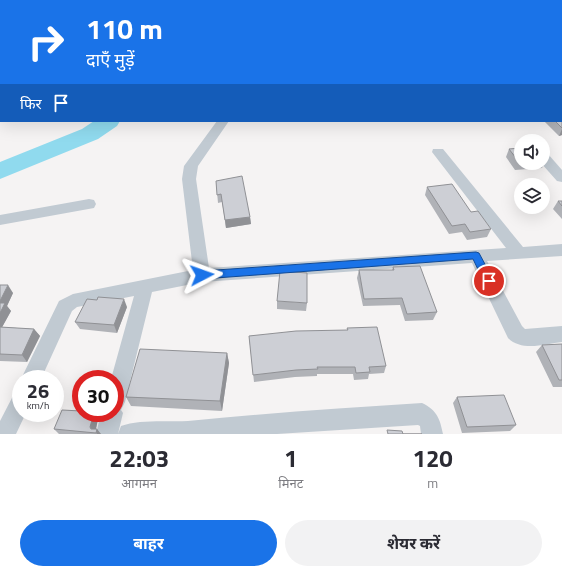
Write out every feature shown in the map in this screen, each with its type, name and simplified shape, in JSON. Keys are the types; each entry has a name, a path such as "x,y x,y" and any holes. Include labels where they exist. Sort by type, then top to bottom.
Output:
{"street":[{"path":"202,275 189,179 191,166 194,160 222,122"},
{"path":"438,152 519,253"},
{"path":"550,165 562,178"},
{"path":"0,220 88,204"},
{"path":"35,370 65,306 73,301 202,275 562,250"},
{"path":"476,255 514,332 523,338 562,334"},
{"path":"123,370 145,286"},
{"path":"129,434 171,433 290,422 422,414 430,421 432,434"},
{"path":"6,434 12,421"},
{"path":"107,434 110,422"}],"building":[{"path":"556,122 562,122 562,128"},
{"path":"509,149 514,149 514,156"},
{"path":"242,176 250,217 225,220 221,194 217,195 216,181"},
{"path":"452,184 471,212 478,211 491,229 470,232 465,224 452,226 427,187"},
{"path":"420,266 437,312 407,314 402,298 364,299 359,270 394,270 393,267"},
{"path":"280,271 307,273 307,303 277,301"},
{"path":"0,285 8,285 0,301"},
{"path":"98,297 124,299 114,325 75,322 87,299 97,300"},
{"path":"0,303 5,303 0,313"},
{"path":"0,327 34,329 22,355 0,354"},
{"path":"377,327 386,366 369,367 370,372 356,373 355,367 317,367 318,369 253,375 249,336 296,331 348,330 347,328"},
{"path":"562,344 562,380 559,380 542,345"},
{"path":"140,349 227,353 220,401 126,397"},
{"path":"504,395 516,425 467,427 457,397"},
{"path":"64,410 72,411 72,422 91,422 91,429 97,429 96,433 54,429 57,422 64,422"},
{"path":"387,430 402,431 403,434 388,434"}],"waterway":[{"path":"0,171 90,134 108,122"}],"route":[{"path":"202,275 476,255 489,281"}]}
